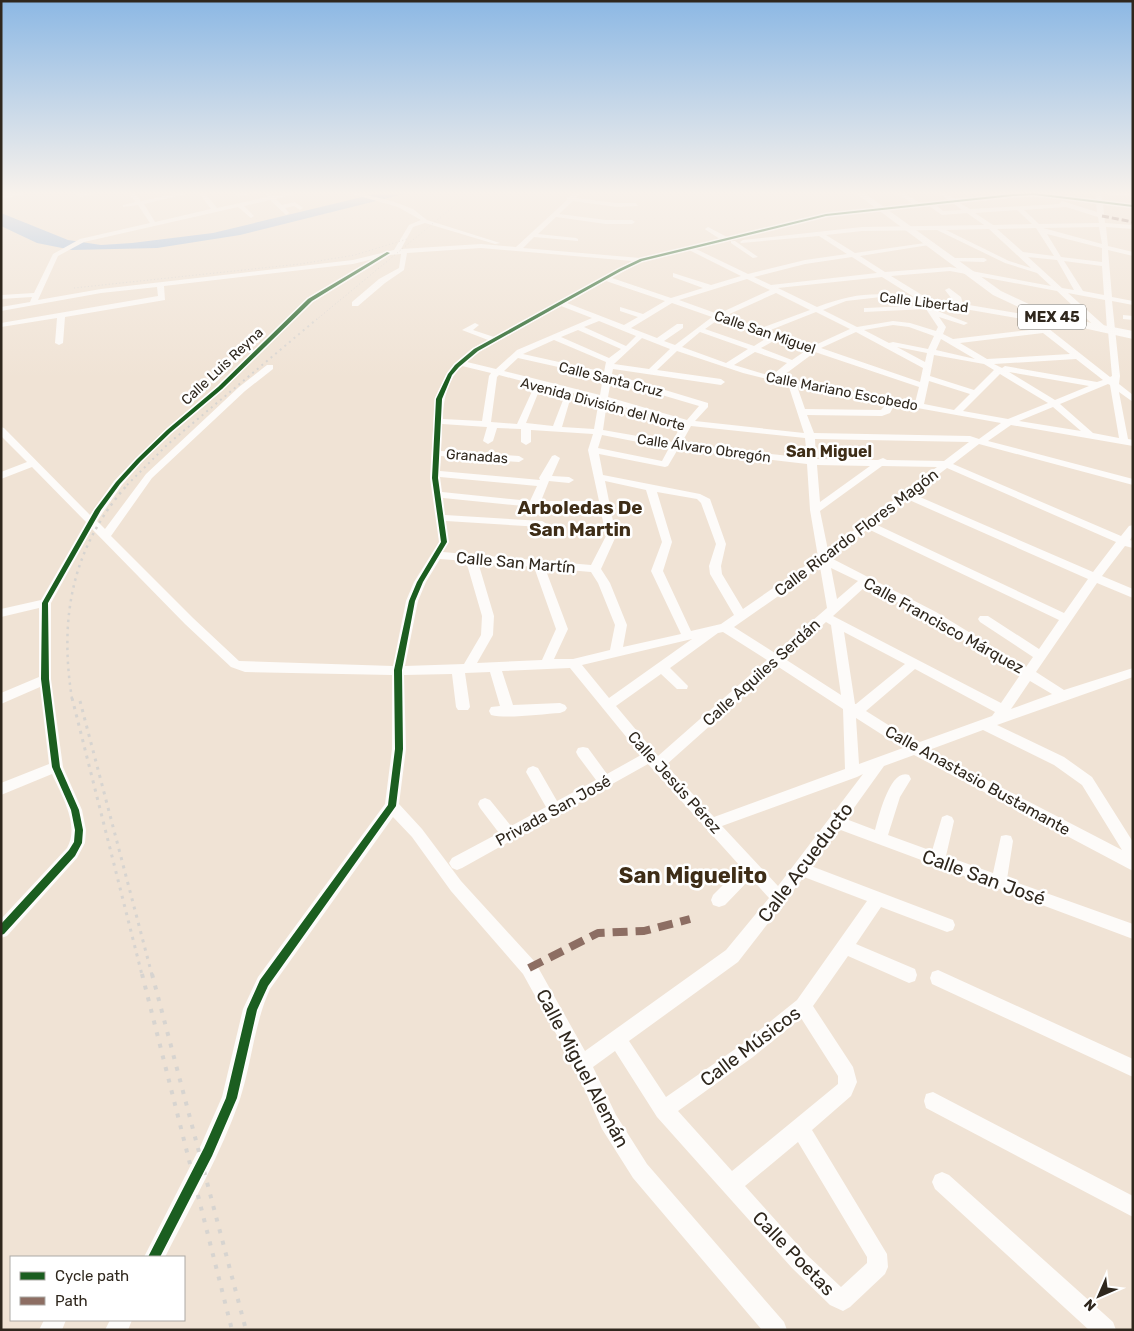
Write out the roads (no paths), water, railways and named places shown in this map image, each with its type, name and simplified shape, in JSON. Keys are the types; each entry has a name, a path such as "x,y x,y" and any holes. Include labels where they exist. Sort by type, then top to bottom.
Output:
{"highway":[{"name":"MEX 45","path":"945,254 997,293 1012,301 1052,317 1103,330 1133,335"}],"street":[{"path":"1,309 34,298 57,254"},
{"path":"1,297 54,299 101,291 344,264 387,254"},
{"name":"Calle Luis Reyna","path":"45,603 98,510 118,483 139,460 169,431 220,388 310,300 392,254"},
{"name":"Calle Luis Reyna","path":"397,254 402,269"},
{"path":"355,304 382,281 427,254"},
{"path":"581,254 641,260"},
{"path":"155,1256 205,1158 231,1098 252,1010 264,983 392,806 399,749 398,670 412,601 420,582 444,542 435,474 435,453 439,422 439,399 450,375 459,364 476,350 641,260 664,254"},
{"path":"701,254 858,330 928,367"},
{"path":"752,254 756,257"},
{"path":"625,328 672,300 748,276 805,262 851,254"},
{"path":"852,254 929,306 964,323"},
{"path":"991,254 1007,262 1040,273"},
{"path":"1019,254 1060,289 1103,330"},
{"path":"1020,254 1105,264"},
{"path":"1055,254 1080,292"},
{"path":"1105,254 1108,298 1103,330 1112,384 1128,442"},
{"path":"952,260 984,260"},
{"path":"837,271 880,272 950,269 1133,302"},
{"path":"650,373 676,347 699,329 773,289 880,272"},
{"path":"676,275 711,288"},
{"name":"Calle San Miguel","path":"606,278 811,348 924,382 976,393"},
{"path":"1,325 162,298 160,284"},
{"path":"949,290 958,299 960,306"},
{"name":"Calle Libertad","path":"760,331 845,299 882,295 929,306 960,306 1103,330"},
{"path":"1012,301 1028,317 1133,399"},
{"name":"Calle Mariano Escobedo","path":"561,303 658,341 750,373 773,379 956,414 1128,442"},
{"path":"867,310 929,306"},
{"path":"918,407 933,348 942,327 929,306"},
{"path":"623,309 644,317"},
{"path":"58,343 61,314"},
{"path":"488,441 496,374 516,355 599,318"},
{"path":"773,379 791,362 811,348 858,330 902,324 952,342 987,362 1055,403 1089,435"},
{"path":"476,325 466,330 495,340"},
{"path":"658,341 680,326"},
{"path":"577,327 627,349"},
{"path":"699,329 791,362"},
{"path":"933,348 952,342 1045,330"},
{"path":"616,653 621,625 604,583 595,569 611,536 593,450 609,368 641,334"},
{"path":"728,365 776,336"},
{"path":"554,337 609,368 721,382"},
{"path":"879,341 933,348 987,362 1078,356"},
{"name":"Calle Santa Cruz","path":"516,355 609,368 705,405 687,425"},
{"name":"Avenida División del Norte","path":"459,364 604,401 687,425 810,437 982,442 1133,482"},
{"path":"106,535 149,476 242,390 270,367"},
{"path":"998,369 1112,384 1133,391"},
{"path":"956,414 998,369"},
{"path":"739,380 750,373"},
{"name":"Avenida División del Norte","path":"496,374 569,395 604,401"},
{"path":"792,383 810,437 815,510 823,559 828,612 837,622 914,663 1087,780 1133,856"},
{"name":"Calle Ricardo Flores Magón","path":"608,705 823,559 946,464 982,442 1009,422 1055,403 1112,384"},
{"path":"526,442 523,426 538,387"},
{"path":"557,429 569,395"},
{"path":"801,412 882,413 887,412 892,402"},
{"name":"Calle Álvaro Obregón","path":"439,422 598,432 676,446 812,462 946,464 1128,544"},
{"path":"593,450 661,464 668,462 687,425"},
{"path":"1,430 93,521 227,659 245,667 398,670 462,669 573,663 720,629"},
{"name":"Granadas","path":"435,453 519,459"},
{"path":"534,504 543,480 555,458"},
{"path":"815,510 883,462"},
{"path":"1,476 33,463"},
{"path":"435,474 569,480"},
{"path":"598,477 700,497 706,501 721,544 715,566 716,574 741,616"},
{"path":"480,498 484,486"},
{"path":"651,488 667,542 657,570 662,585 688,636"},
{"path":"439,495 534,504 604,504"},
{"path":"906,495 1133,594"},
{"path":"442,518 542,524"},
{"path":"868,525 1067,619"},
{"path":"995,718 1029,673 1094,578 1128,544 1133,528"},
{"name":"Calle San Martín","path":"437,555 595,569"},
{"path":"462,708 462,669 487,635 488,616 471,558"},
{"name":"Calle Francisco Márquez","path":"823,559 932,615 1062,695"},
{"path":"538,563 562,629 546,664"},
{"name":"Calle Aquiles Serdán","path":"653,761 866,581"},
{"path":"1,613 45,603 45,678 56,767 74,810 79,830 78,843 72,853 1,931"},
{"path":"984,619 1041,656"},
{"path":"837,622 853,708 852,773"},
{"name":"Calle Anastasio Bustamante","path":"720,629 776,659 917,750 1133,864"},
{"name":"Calle Jesús Pérez","path":"573,663 653,761 780,898"},
{"path":"853,708 914,663"},
{"path":"495,667 502,711 560,708"},
{"path":"662,668 682,686"},
{"path":"711,824 917,750 995,718 1133,672"},
{"path":"1,700 45,678"},
{"path":"583,752 605,782"},
{"name":"Privada San José","path":"457,863 605,782 653,761"},
{"name":"Calle Acueducto","path":"582,1064 732,956 780,898 879,763"},
{"path":"1,789 56,767"},
{"path":"533,772 554,809"},
{"path":"880,838 893,795 904,779"},
{"path":"485,804 509,834"},
{"name":"Calle Miguel Alemán","path":"392,806 417,832 456,886 529,968 582,1064 609,1122 640,1171 776,1330"},
{"path":"937,860 946,821"},
{"name":"Calle San José","path":"836,822 1133,932"},
{"path":"999,882 1006,841"},
{"path":"719,900 751,868"},
{"path":"801,869 947,925"},
{"name":"Calle Músicos","path":"664,1110 747,1051 803,1006 878,899"},
{"path":"845,947 909,975"},
{"path":"938,978 1133,1068"},
{"path":"731,1185 845,1090 848,1082 847,1073 803,1006"},
{"name":"Calle Poetas","path":"618,1039 664,1110 812,1274 837,1298 846,1299 878,1266 877,1254 800,1128"},
{"path":"933,1101 1133,1207"},
{"path":"942,1182 1106,1330"}],"railway":[{"path":"74,288 300,264 358,254"},
{"path":"316,320 396,254"},
{"path":"128,484 168,444 317,319"},
{"path":"72,699 67,640 74,584 82,558 94,533 109,508 128,484"},
{"path":"72,698 142,975"},
{"path":"80,701 152,975"},
{"path":"142,974 232,1330"},
{"path":"152,974 246,1330"}],"district":[{"name":"San Miguel","path":"829,451"},
{"name":"Arboledas De San Martin","path":"580,518"},
{"name":"San Miguelito","path":"693,875"}]}
